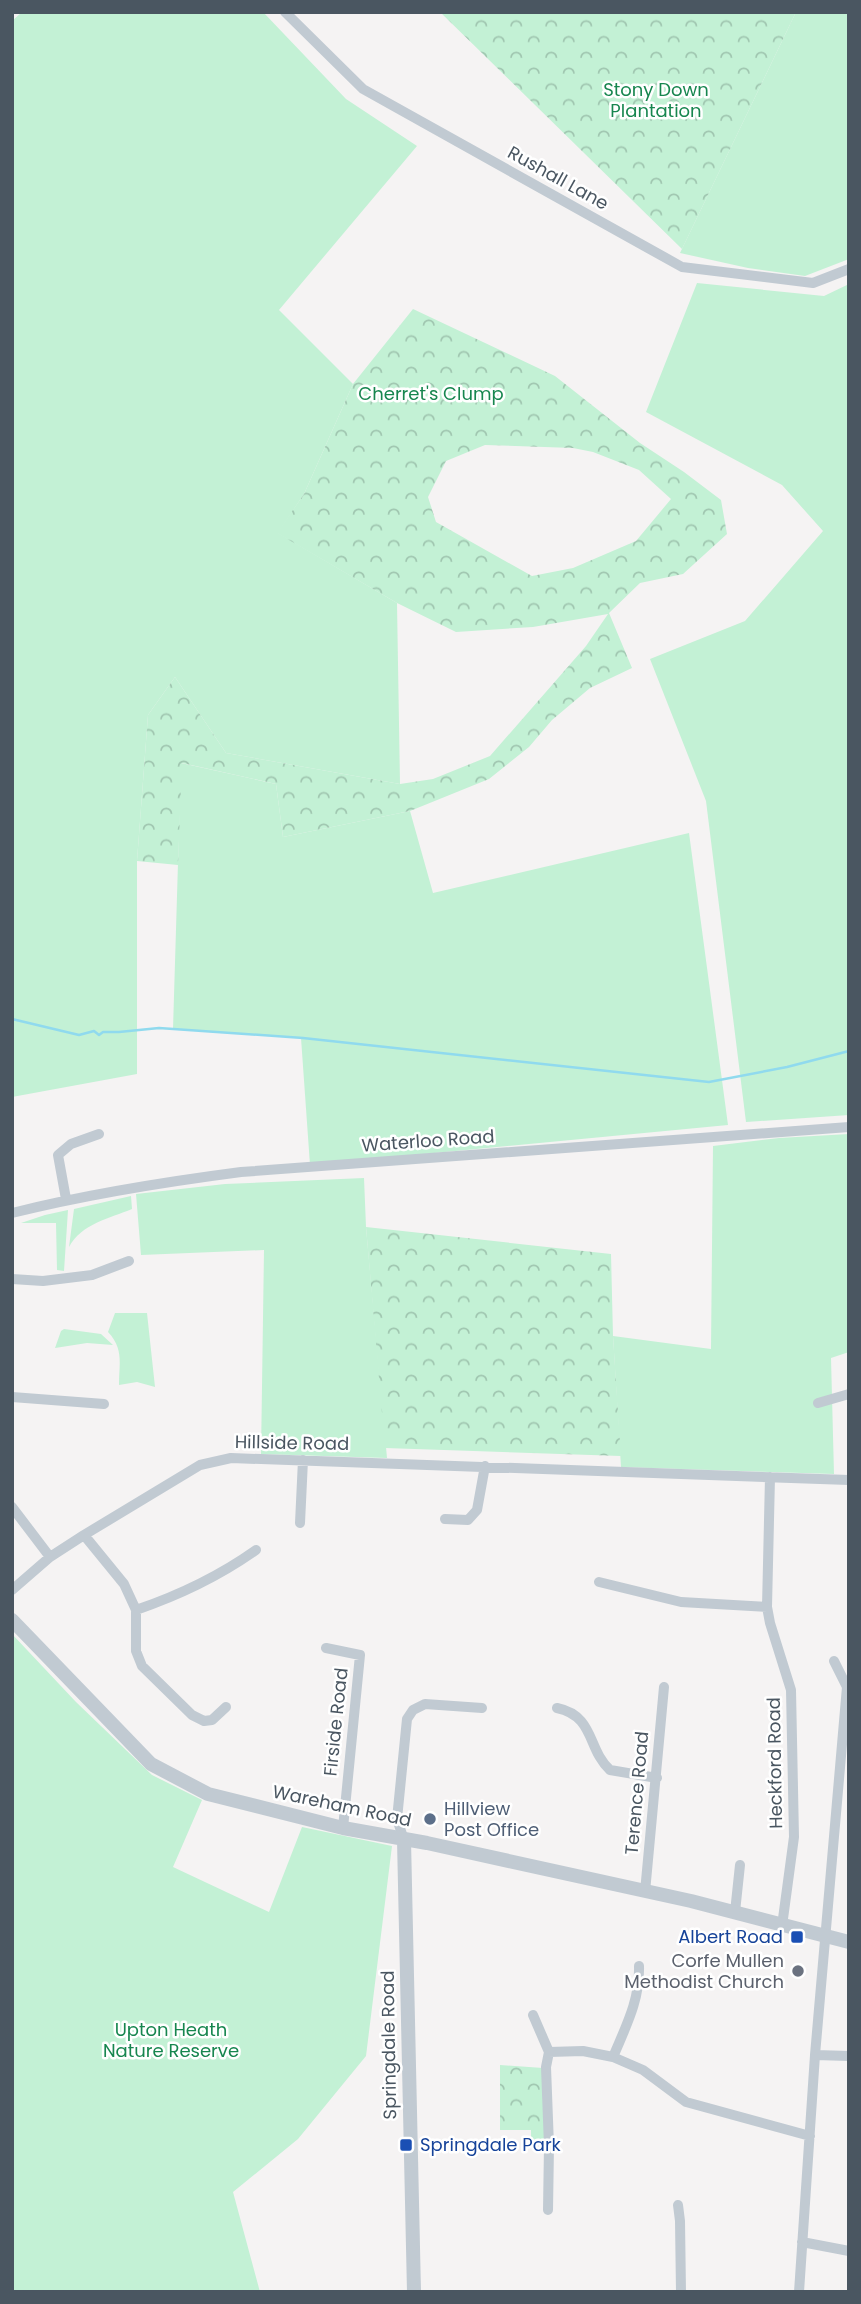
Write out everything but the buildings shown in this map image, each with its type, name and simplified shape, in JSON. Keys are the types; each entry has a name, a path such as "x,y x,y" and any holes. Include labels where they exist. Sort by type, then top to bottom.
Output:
{"street":[{"name":"Rushall Lane","path":"285,12 363,89 682,267 813,283 849,269"},
{"name":"Waterloo Road","path":"12,1213 66,1199 155,1183 241,1172 849,1127"},
{"path":"66,1199 58,1155 71,1144 99,1135"},
{"path":"12,1279 43,1281 92,1275 129,1261"},
{"path":"818,1403 849,1394"},
{"path":"12,1397 104,1404"},
{"name":"Hillside Road","path":"12,1590 50,1557 200,1465 231,1458 849,1480"},
{"path":"300,1523 303,1460"},
{"path":"445,1519 468,1520 473,1516 477,1510 485,1466"},
{"name":"Heckford Road","path":"771,1477 768,1607 770,1623 791,1690 794,1837 782,1926"},
{"path":"12,1507 50,1557"},
{"path":"84,1535 124,1584 136,1610 136,1651 142,1666 192,1715 204,1721 212,1720 226,1707"},
{"path":"136,1610 170,1598 224,1572 256,1550"},
{"path":"599,1581 681,1602 768,1607"},
{"name":"Wareham Road","path":"12,1620 152,1765 208,1794 343,1828 735,1912 849,1942"},
{"name":"Firside Road","path":"326,1648 360,1655 343,1828"},
{"path":"799,2292 825,1937 847,1687 834,1661"},
{"name":"Terence Road","path":"645,1892 667,1693"},
{"path":"404,1839 397,1819 407,1719 413,1710 425,1704 482,1708"},
{"path":"558,1708 569,1710 581,1720 610,1770 657,1778"},
{"name":"Springdale Road","path":"404,1839 414,2292"},
{"path":"735,1912 740,1865"},
{"path":"613,2057 636,2000 639,1966"},
{"path":"533,2015 549,2052 546,2067 548,2210"},
{"path":"549,2052 583,2051 613,2057 643,2070 687,2102 810,2136"},
{"path":"816,2055 849,2056"},
{"path":"678,2205 681,2292"},
{"path":"802,2242 849,2251"}],"green space":[{"path":"22,12 263,12 346,99 417,146 279,310 353,384 304,494 278,533 397,603 400,784 226,753 175,677 148,715 137,861 137,1074 12,1097 12,21"},
{"name":"Stony Down Plantation","path":"440,12 796,12 682,249"},
{"path":"796,12 849,12 849,259 805,276 748,268 680,253"},
{"path":"697,283 824,296 849,284 849,1115 746,1122 706,801 650,659 745,621 823,531 782,485 646,412"},
{"name":"Cherret's Clump","path":"413,309 555,376 640,443 721,500 727,534 683,574 640,583 609,613 632,668 590,688 552,720 529,747 489,779 410,811 283,837 276,784 182,763 178,865 137,861 148,715 175,677 226,753 400,784 433,779 490,756 586,646 608,614 533,627 456,632 397,603 277,533 304,494 353,384","holes":["485,445 573,448 593,452 639,470 671,499 636,541 573,568 532,576 436,522 428,497 446,461"]},
{"path":"181,763 276,784 283,837 410,811 433,893 689,833 728,1125 310,1165 301,1038 173,1029"},
{"path":"849,1134 849,1352 831,1358 834,1474 621,1467 613,1336 711,1349 713,1146 779,1138"},
{"path":"364,1178 387,1458 261,1454 264,1250 141,1255 136,1194 225,1184"},
{"path":"131,1196 132,1209 88,1227 69,1247 74,1209"},
{"path":"68,1210 64,1271 57,1270 56,1223 21,1223"},
{"path":"366,1227 611,1254 621,1456 385,1448"},
{"path":"115,1313 147,1313 155,1387 137,1382 119,1385 119,1350 108,1332"},
{"path":"64,1329 101,1334 113,1345 87,1343 55,1348"},
{"name":"Upton Heath Nature Reserve","path":"12,1634 76,1702 152,1775 202,1800 173,1867 269,1912 302,1827 392,1846 366,2056 298,2139 233,2192 260,2292 12,2292"},
{"path":"500,2065 543,2068 545,2139 531,2140 531,2130 500,2130"}],"waterway":[{"path":"12,1019 79,1035 94,1031 99,1035 103,1032 159,1028 303,1038 709,1082 787,1067 849,1051"}],"place":[{"name":"Hillview Post Office","path":"430,1819"},
{"name":"Albert Road","path":"797,1937"},
{"name":"Corfe Mullen Methodist Church","path":"798,1971"},
{"name":"Springdale Park","path":"406,2145"}]}
